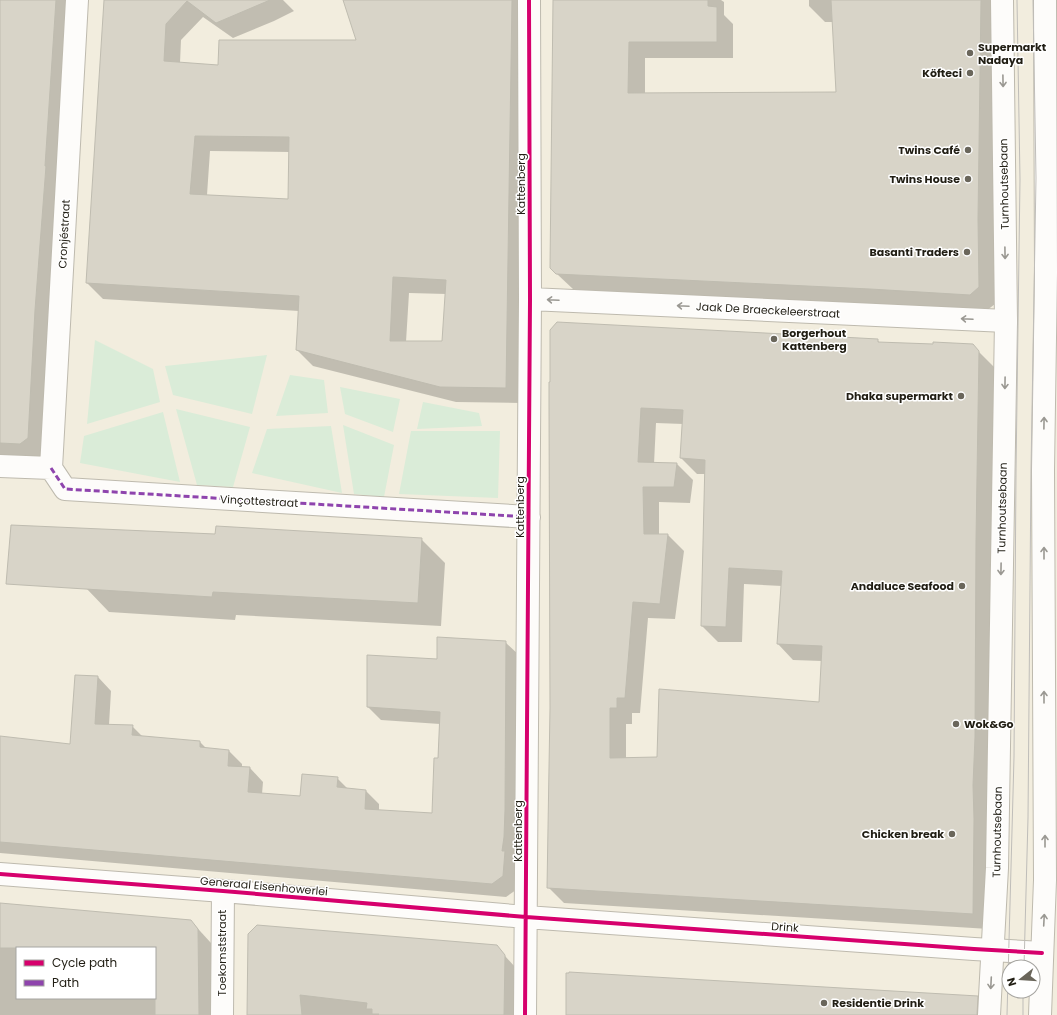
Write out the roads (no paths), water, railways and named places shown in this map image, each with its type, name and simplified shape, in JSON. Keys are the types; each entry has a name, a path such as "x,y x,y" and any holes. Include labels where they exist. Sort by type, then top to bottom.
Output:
{"street":[{"name":"Cronjéstraat","path":"51,468 77,0"},
{"name":"Kattenberg","path":"525,1015 530,299 529,0"},
{"name":"Turnhoutsebaan","path":"989,1015 997,868 1006,321 1002,0"},
{"path":"1040,1015 1051,723 1050,470 1046,272 1045,0"},
{"name":"Jaak De Braeckeleerstraat","path":"530,299 1006,321"},
{"path":"0,466 51,468"},
{"name":"Vinçottestraat","path":"51,468 65,489 529,517"},
{"name":"Generaal Eisenhowerlei","path":"0,874 223,891 526,917"},
{"name":"Toekomststraat","path":"222,1015 223,891"},
{"name":"Drink","path":"526,917 1042,953"}],"tram line":[{"path":"1007,1015 1014,757 1020,179 1017,0"},
{"path":"1024,959 1028,818 1031,470 1036,178 1033,0"},
{"path":"1023,999 1023,1015"}],"place":[{"name":"Supermarkt Nadaya","path":"970,53"},
{"name":"Köfteci","path":"970,73"},
{"name":"Twins Café","path":"968,150"},
{"name":"Twins House","path":"968,179"},
{"name":"Basanti Traders","path":"967,252"},
{"name":"Borgerhout Kattenberg","path":"774,339"},
{"name":"Dhaka supermarkt","path":"961,396"},
{"name":"Andaluce Seafood","path":"962,586"},
{"name":"Wok&Go","path":"956,724"},
{"name":"Chicken break","path":"952,834"},
{"name":"Residentie Drink","path":"824,1003"}]}
